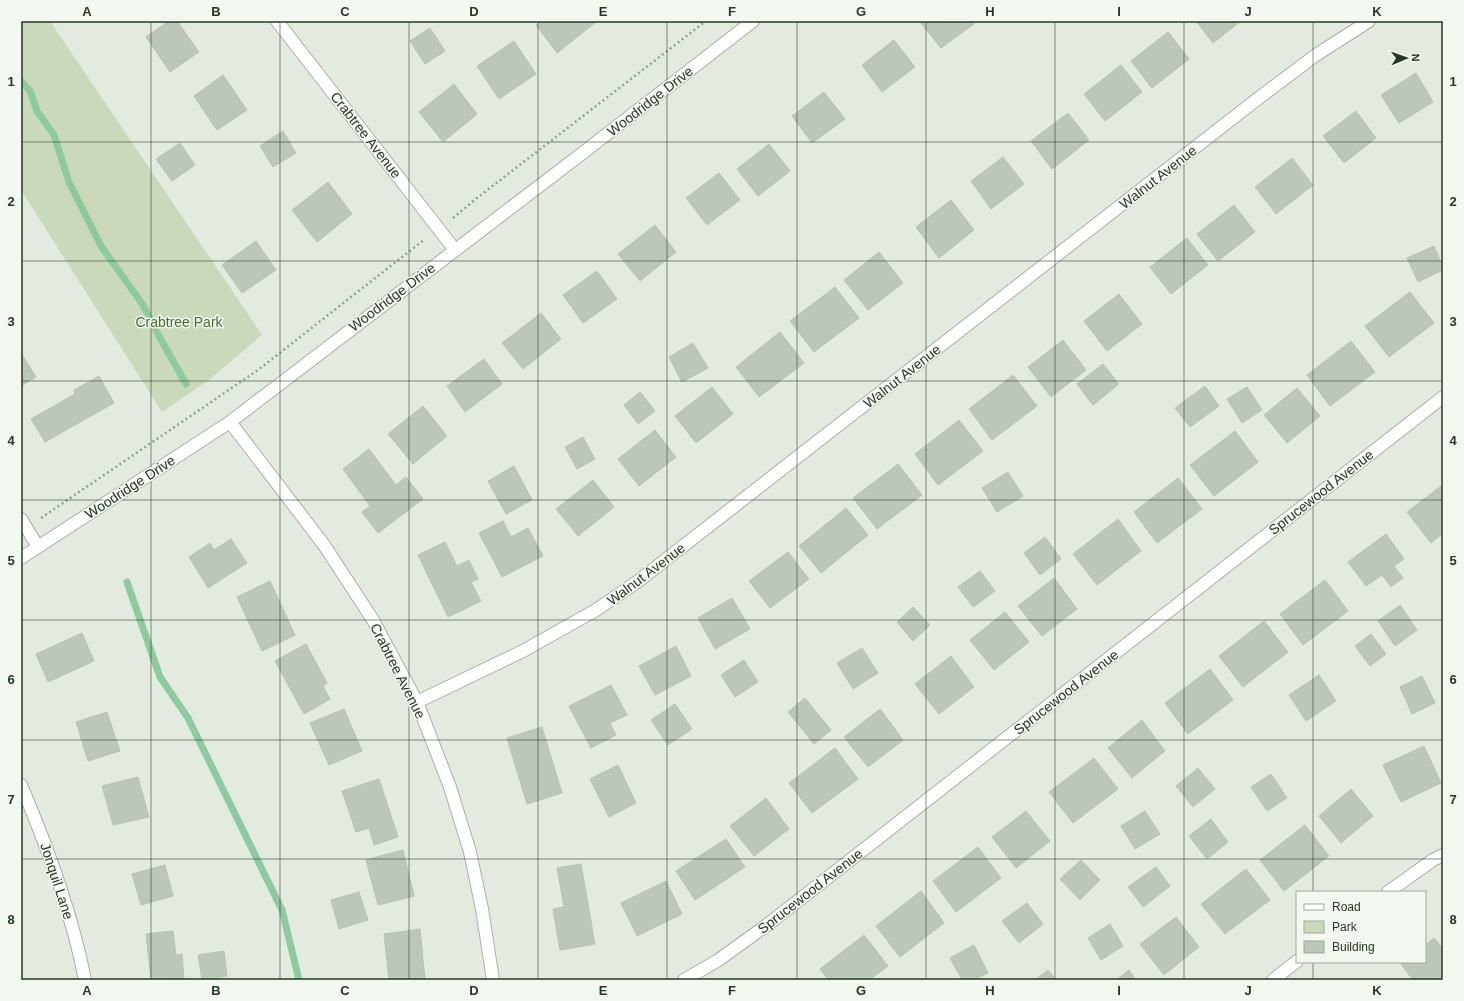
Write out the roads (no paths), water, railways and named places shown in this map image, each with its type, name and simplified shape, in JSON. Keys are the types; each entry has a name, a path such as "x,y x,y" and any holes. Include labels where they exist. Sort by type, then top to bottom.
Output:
{"street":[{"name":"Crabtree Avenue","path":"277,21 454,250"},
{"name":"Woodridge Drive","path":"21,558 230,422 753,21"},
{"name":"Walnut Avenue","path":"417,702 523,651 596,610 637,582 1260,97 1316,55 1369,21"},
{"name":"Sprucewood Avenue","path":"684,980 718,961 774,920 1443,397"},
{"name":"Crabtree Avenue","path":"230,422 324,545 372,620 417,702 450,786 470,852 482,909 494,980"},
{"path":"21,519 38,547"},
{"name":"Jonquil Lane","path":"21,785 40,828 56,873 80,952 85,980"},
{"path":"1389,891 1433,860 1443,855"},
{"path":"1273,980 1296,963"}],"waterway":[{"path":"21,81 30,91 37,111 54,135 69,182 101,246 143,305 186,384"},
{"path":"127,582 160,677 188,718 282,910 299,980"}],"park label":[{"name":"Crabtree Park","path":"179,322"}]}
